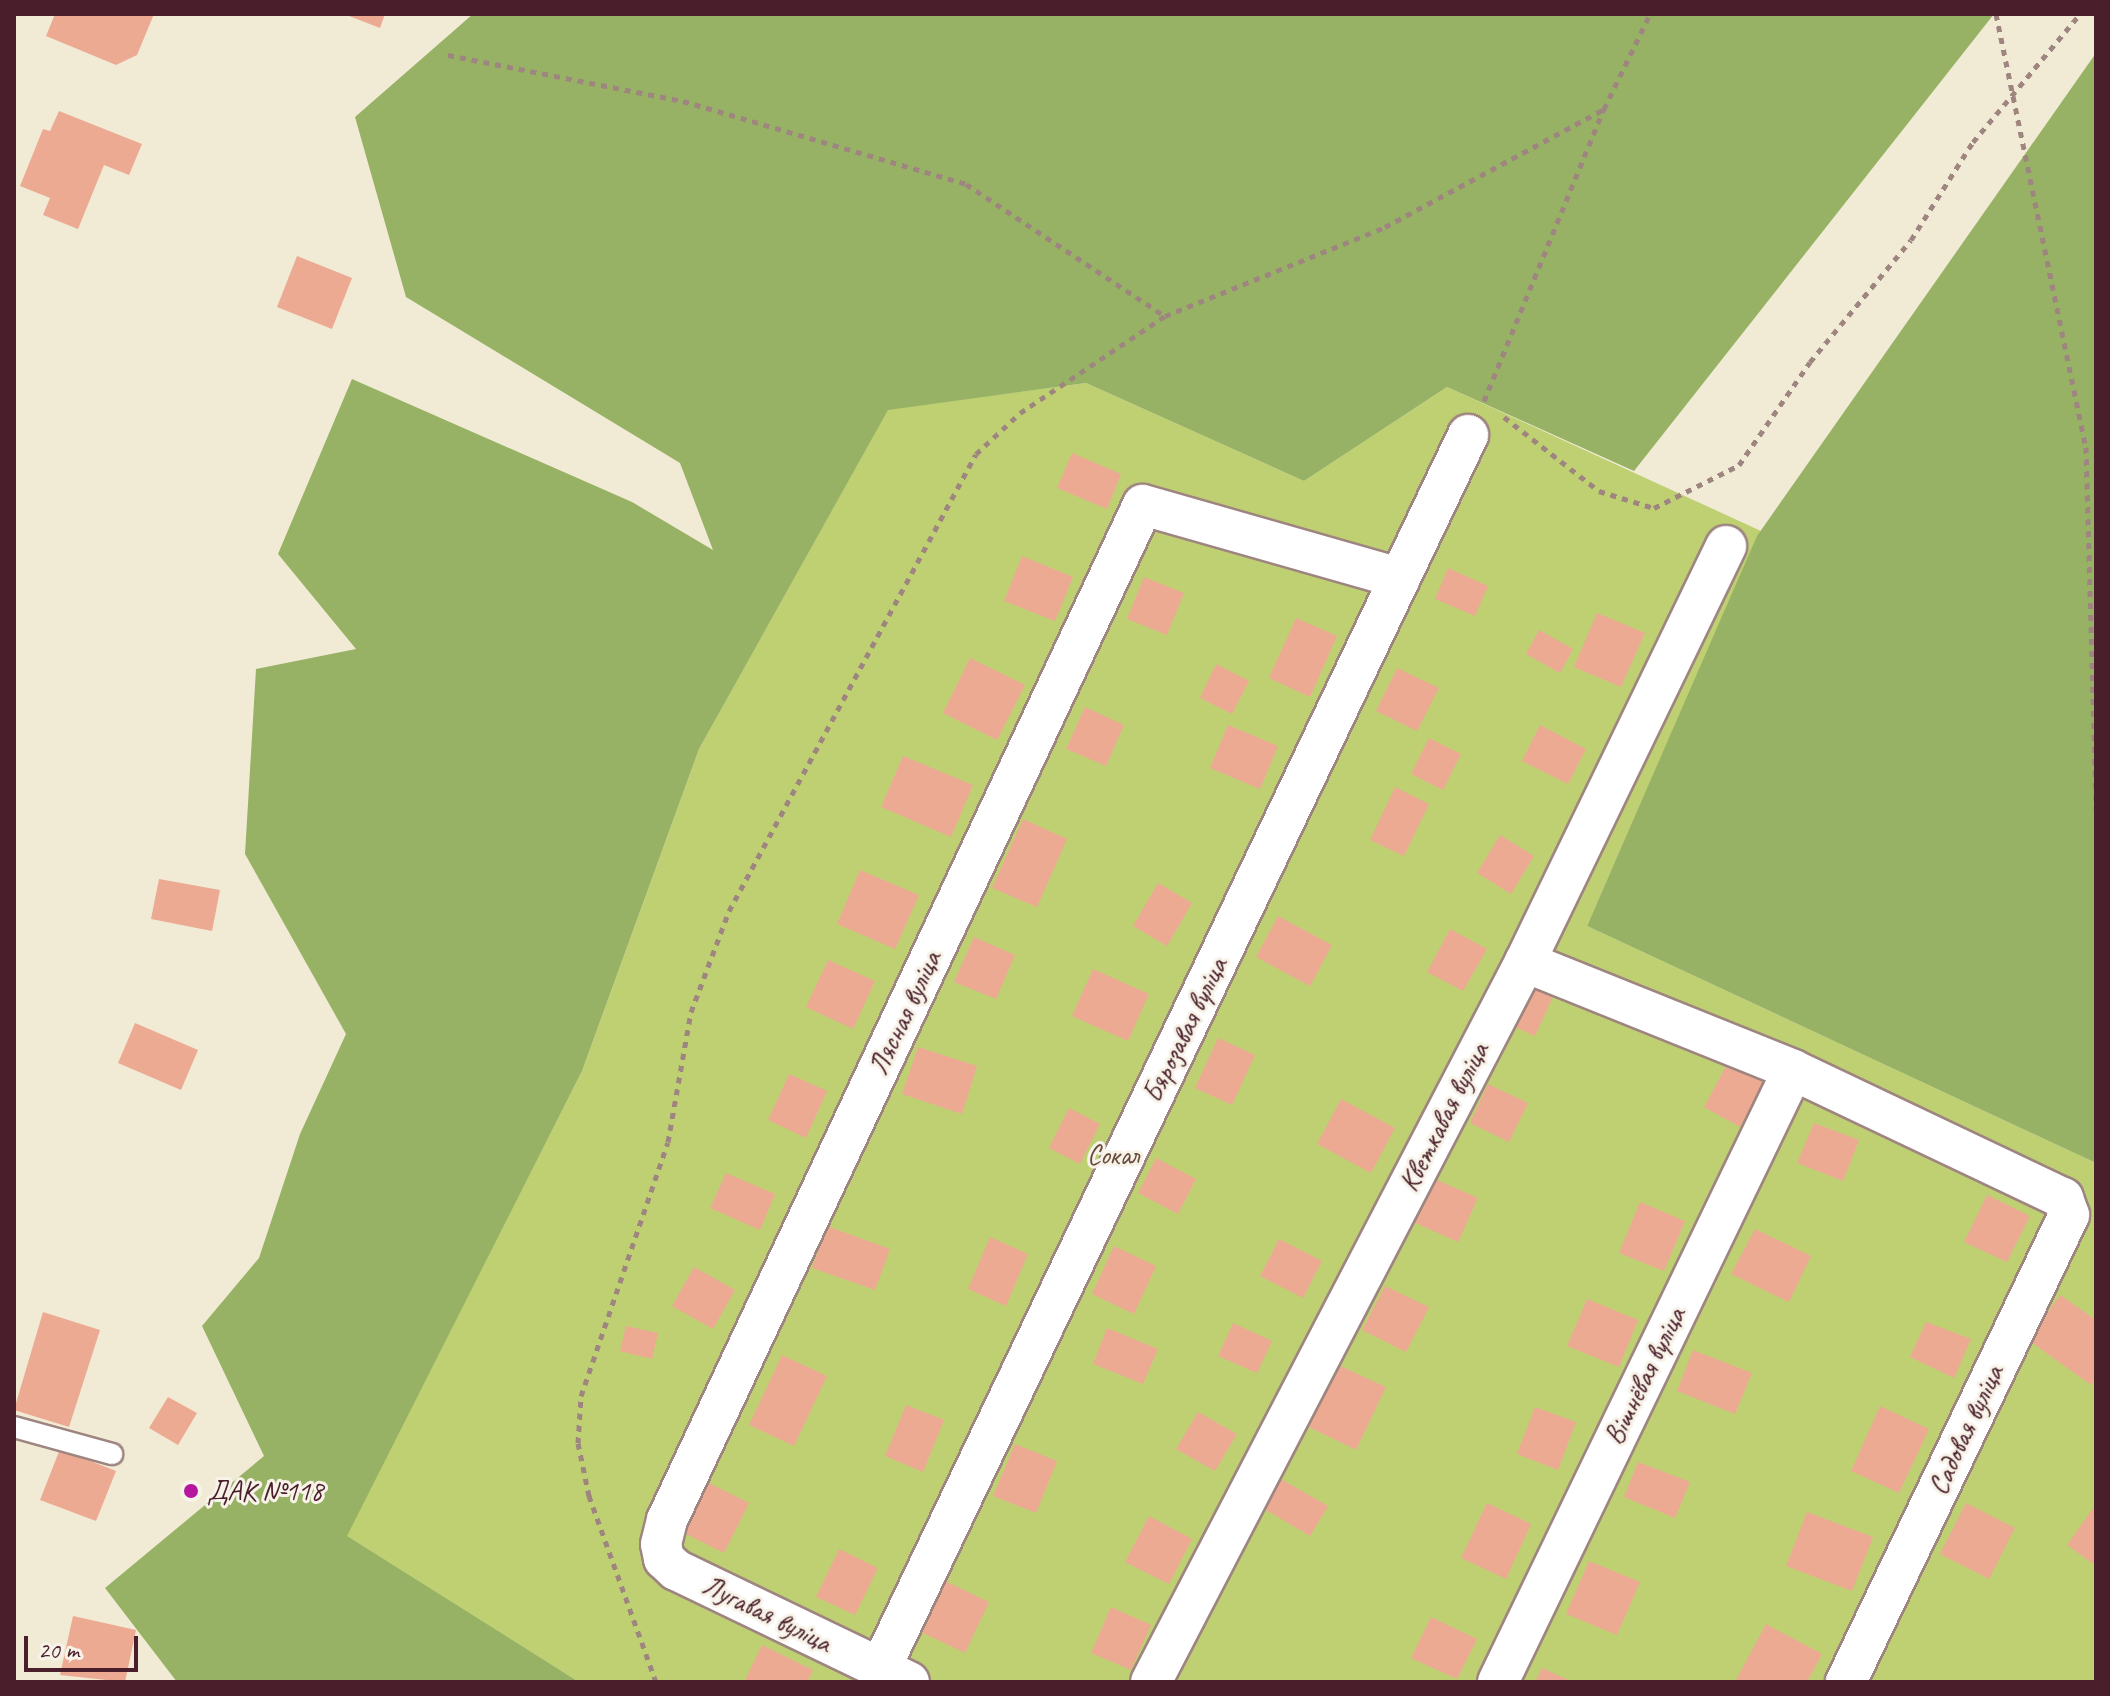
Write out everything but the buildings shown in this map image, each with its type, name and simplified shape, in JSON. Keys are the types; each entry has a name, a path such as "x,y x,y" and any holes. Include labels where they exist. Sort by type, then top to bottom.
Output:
{"street":[{"name":"Бярозавая вуліца","path":"894,1675 1476,418"},
{"name":"Лясная вуліца","path":"667,1520 1143,505 1400,578"},
{"name":"Кветкавая вуліца","path":"1151,1682 1525,962 1726,546"},
{"path":"1525,962 1793,1070"},
{"name":"Садовая вуліца","path":"1793,1070 2045,1185 2063,1198 2069,1215 1846,1682"},
{"name":"Вішнёвая вуліца","path":"1498,1682 1793,1070"},
{"name":"Лугавая вуліца","path":"667,1520 661,1544 664,1559 676,1570 894,1675"}],"lane":[{"path":"14,1427 112,1454"}],"path":[{"path":"1650,14 1604,109 1476,418 1599,491 1654,508 1739,465 1810,362 1911,240 1973,142 2080,14"},
{"path":"1996,14 2086,447 2096,811"},
{"path":"448,55 683,101 966,184 1165,316"},
{"path":"656,1682 589,1496 578,1443 581,1396 668,1142 691,1012 729,911 976,454 1020,413 1165,316 1385,227 1604,109"}],"green space":[{"path":"473,14 1994,14 1634,471 1447,387 1304,481 1086,383 888,410 699,749 582,1071 347,1536 579,1682 177,1682 105,1588 264,1456 202,1326 259,1258 300,1134 346,1034 245,854 256,669 356,649 278,554 352,379 632,502 713,550 680,463 406,297 355,117"},
{"path":"2096,53 2096,1163 1587,926 1757,536"},
{"name":"Сокал","path":"1086,383 1304,481 1447,387 1761,531 1587,926 2096,1163 2096,1682 579,1682 346,1536 582,1071 699,749 888,409"}],"place":[{"name":"ДАК №118","path":"191,1491"}]}
